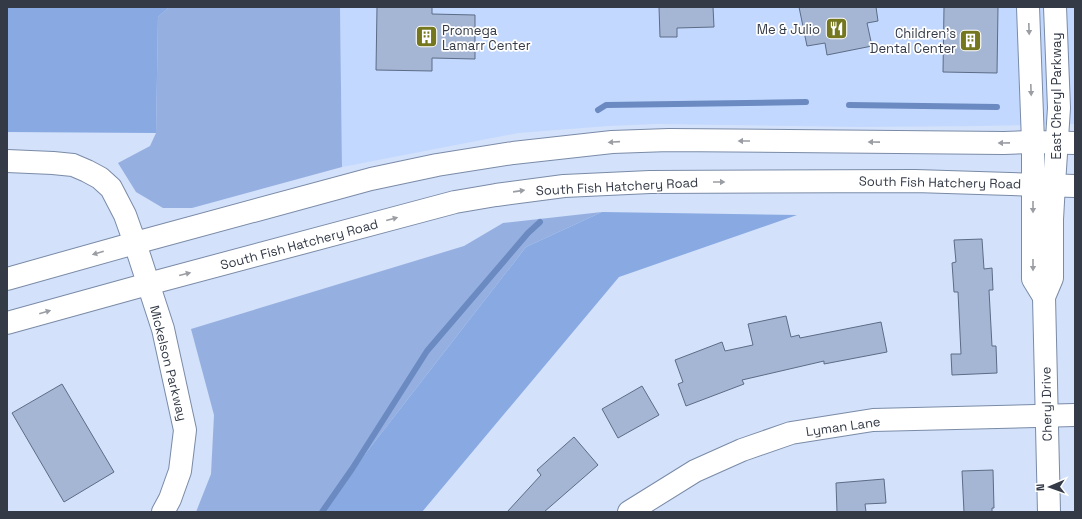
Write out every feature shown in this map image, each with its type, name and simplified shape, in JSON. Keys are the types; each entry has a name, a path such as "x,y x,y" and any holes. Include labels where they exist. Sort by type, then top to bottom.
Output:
{"main road":[{"name":"East Cheryl Parkway","path":"1028,7 1033,142 1054,185"},
{"name":"East Cheryl Parkway","path":"1054,185 1066,143 1058,108 1055,7"},
{"path":"7,279 371,179 437,165 513,153 612,142 669,140 1004,144 1033,142 1066,143"},
{"name":"Mickelson Parkway","path":"7,161 72,165 87,171 100,178 111,188 125,215 163,329 185,430 180,471 170,500 163,512"},
{"name":"South Fish Hatchery Road","path":"7,323 455,202 496,194 564,186 650,182 915,181 1054,185"},
{"name":"Cheryl Drive","path":"1049,512 1044,297 1052,278 1052,219 1054,185"},
{"name":"Lyman Lane","path":"629,512 695,471 742,450 791,433 873,420 1075,415"}],"shaded area":[{"path":"7,7 169,7 158,17 156,133 7,132"},
{"path":"169,7 340,7 342,167 192,208 163,208 136,192 118,163 150,146 156,133 158,17"},
{"path":"340,7 1075,7 1075,124 858,127 657,124 608,126 518,133 342,167"},
{"path":"602,212 526,247 320,512 196,512 211,474 214,415 191,329 464,246 503,223"},
{"path":"602,212 797,215 619,277 422,512 320,512 526,247"}],"building":[{"name":"Promega Lamarr Center","path":"377,7 432,7 432,14 475,15 475,59 432,58 432,71 376,70"},
{"path":"659,7 713,7 714,27 677,28 677,37 660,37"},
{"name":"Me & Julio","path":"799,7 876,7 878,21 867,23 872,46 827,55 825,43 807,46"},
{"name":"Children's Dental Center","path":"944,7 998,7 997,73 943,72"},
{"path":"982,239 984,269 992,268 993,290 989,290 992,346 996,346 997,373 952,375 951,354 961,354 958,292 954,292 952,263 956,262 954,240"},
{"path":"786,316 791,337 799,335 800,338 881,322 887,352 824,364 824,361 742,380 744,384 686,406 678,384 683,382 675,360 722,342 725,351 753,345 748,324"},
{"path":"62,384 114,472 64,502 12,413"},
{"path":"642,386 659,415 618,438 602,409"},
{"path":"574,437 598,465 544,512 507,512 541,475 537,470"},
{"path":"993,470 994,508 992,508 992,512 964,512 962,471"},
{"path":"884,479 886,503 865,504 866,512 837,512 836,483"}],"waterway":[{"path":"598,110 606,105 806,102"},
{"path":"849,105 997,107"},
{"path":"322,512 352,469 427,351 528,233 540,222"}],"place":[{"name":"Me & Julio","path":"836,29"},
{"name":"Promega Lamarr Center","path":"426,37"},
{"name":"Children's Dental Center","path":"971,40"}]}
